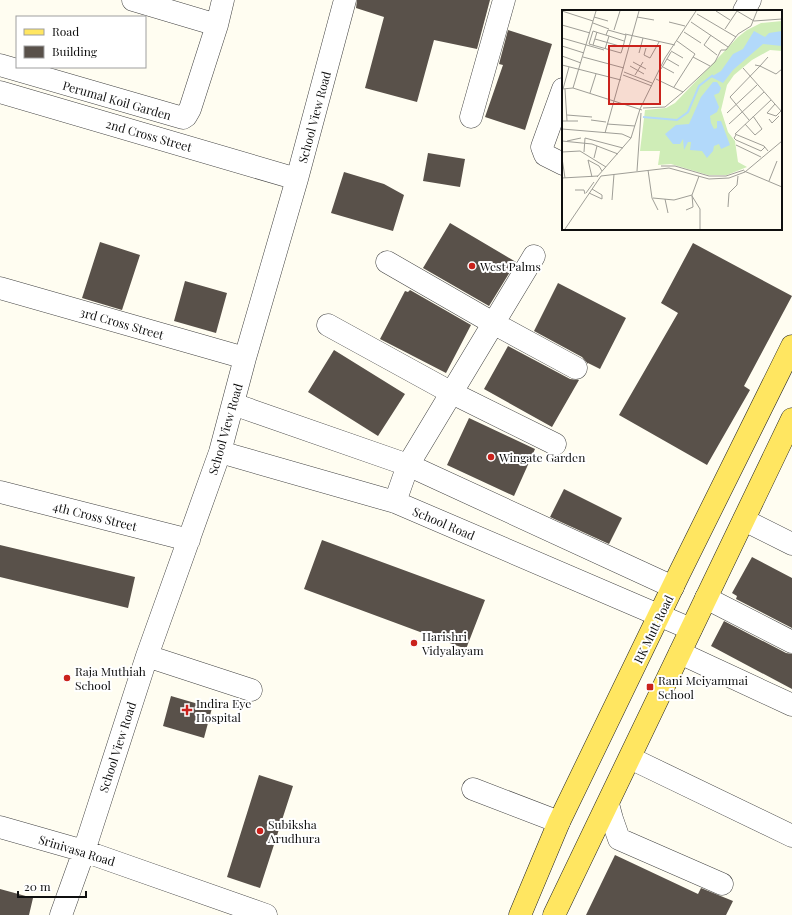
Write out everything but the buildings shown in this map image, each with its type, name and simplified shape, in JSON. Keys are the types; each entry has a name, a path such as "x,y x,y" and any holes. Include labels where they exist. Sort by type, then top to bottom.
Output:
{"main road":[{"name":"RK Mutt Road","path":"520,915 559,822 792,346"},
{"path":"554,915 792,419"}],"street":[{"path":"133,0 217,25"},
{"name":"Perumal Koil Garden","path":"0,65 183,118 190,109 217,25 223,0"},
{"name":"School View Road","path":"84,851 147,656 220,452 232,404 297,179 345,0"},
{"path":"471,118 504,0"},
{"path":"745,10 750,0"},
{"name":"2nd Cross Street","path":"0,92 297,179"},
{"path":"562,92 542,147 545,155 562,164"},
{"path":"395,502 408,465 534,256"},
{"path":"387,262 576,368"},
{"name":"3rd Cross Street","path":"0,288 245,358"},
{"path":"328,325 452,394 555,444"},
{"path":"232,404 408,465 673,587"},
{"name":"School Road","path":"220,452 395,502 660,616 685,642"},
{"name":"4th Cross Street","path":"0,492 189,540"},
{"path":"744,520 792,544"},
{"path":"706,598 792,642"},
{"path":"685,642 775,692 785,695 792,695"},
{"path":"685,642 792,705"},
{"path":"147,656 251,690"},
{"path":"630,758 792,836"},
{"path":"473,789 559,822"},
{"path":"608,804 619,839 722,884"},
{"name":"Srinivasa Road","path":"0,827 84,851 266,915"},
{"path":"61,915 84,851"}],"place":[{"name":"West Palms","path":"472,266"},
{"name":"Wingate Garden","path":"491,457"},
{"name":"Harishri Vidyalayam","path":"414,643"},
{"name":"Raja Muthiah School","path":"67,678"},
{"name":"Rani Meiyammai School","path":"650,687"},
{"name":"Indira Eye Hospital","path":"187,710"},
{"name":"Subiksha Arudhura","path":"260,831"}]}
